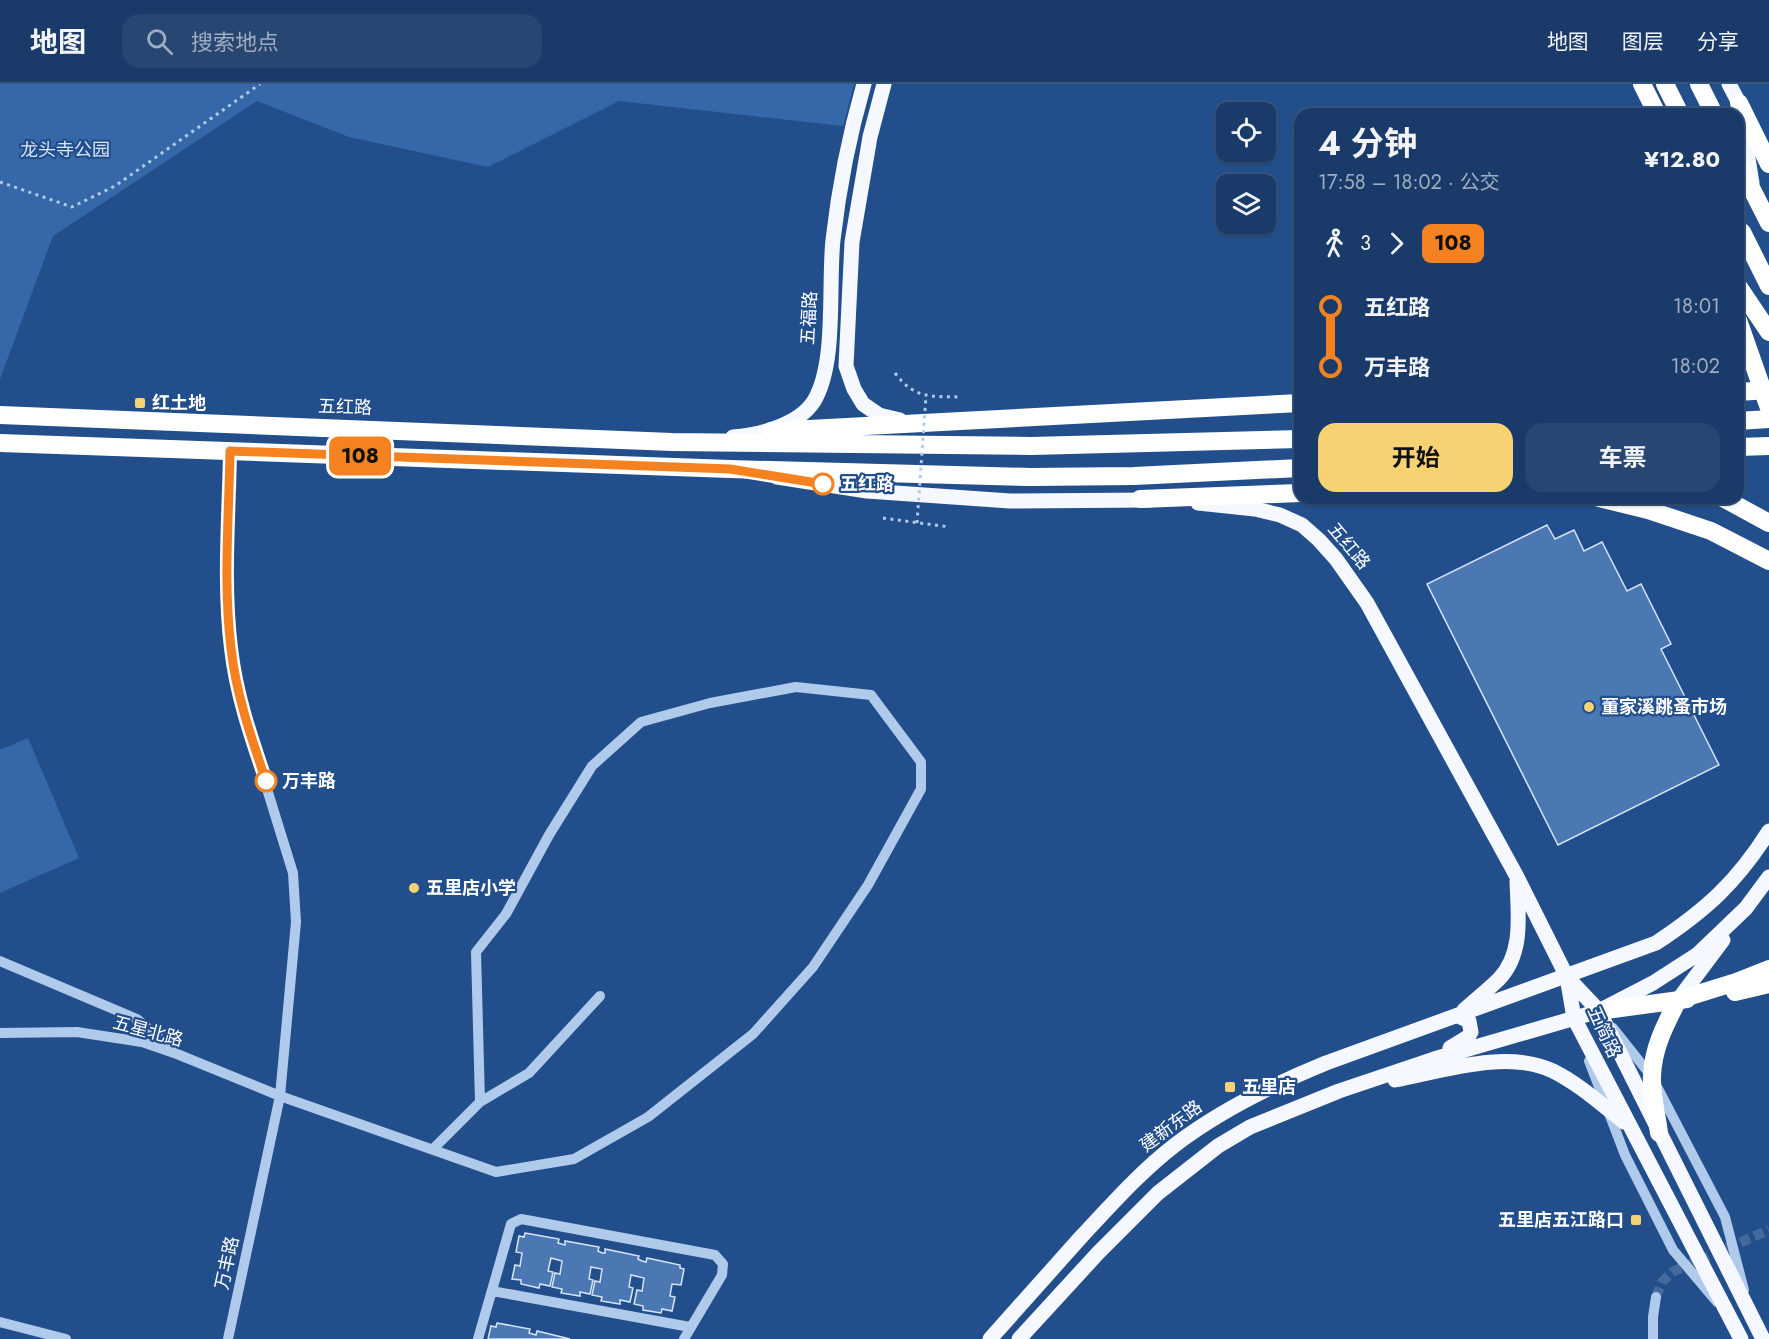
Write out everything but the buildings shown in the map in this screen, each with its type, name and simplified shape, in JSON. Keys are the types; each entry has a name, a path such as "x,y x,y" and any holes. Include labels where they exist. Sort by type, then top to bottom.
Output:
{"highway":[{"path":"1642,84 1654,108"},
{"path":"1665,84 1677,108"},
{"path":"1699,84 1711,108"},
{"path":"1739,103 1741,108"},
{"path":"1744,113 1769,164"},
{"path":"1744,174 1769,223"},
{"path":"1744,237 1769,286"},
{"path":"1744,295 1769,332"},
{"path":"1744,337 1769,408"},
{"path":"1744,392 1769,390"},
{"path":"771,431 1294,403"},
{"name":"五红路","path":"0,415 672,442 1031,446 1294,439"},
{"path":"1744,421 1769,419"},
{"name":"五红路","path":"0,443 730,469 1030,477 1134,476 1294,468"},
{"path":"1744,447 1769,446"},
{"path":"1140,499 1294,493"},
{"path":"1624,504 1711,531 1769,561"},
{"path":"1734,504 1769,523"},
{"path":"1659,1133 1652,1077 1656,1047 1678,1000 1769,969"},
{"path":"1599,1011 1732,993 1769,984"}],"main road":[{"name":"五福路","path":"672,442 743,436 771,431 798,416 813,403 827,366 832,242 848,138 864,84"},
{"path":"884,84 870,137 852,242 846,366 854,389 863,404 879,415 894,420 930,423"},
{"path":"1729,84 1740,108"},
{"path":"1744,134 1753,191"},
{"name":"五红路","path":"730,469 867,491 1033,502 1140,499 1255,509 1280,515 1294,522 1319,540 1336,559 1367,603 1516,875 1567,977"},
{"name":"建新东路","path":"990,1339 1119,1195 1174,1146 1205,1123 1282,1081 1326,1063 1656,943 1691,920 1724,891 1755,853 1769,831"},
{"path":"1434,1059 1468,1037 1471,1032 1469,1021 1458,1016 1500,978 1510,964 1517,945 1519,927 1516,875"},
{"path":"1678,1000 1769,877"},
{"path":"1019,1339 1098,1253 1158,1193 1218,1146 1250,1127 1339,1091 1434,1059 1599,1011 1653,983 1698,954 1746,908"},
{"name":"五简路","path":"1567,977 1599,1011 1763,1339"},
{"name":"五简路","path":"1567,977 1574,1018 1741,1339"},
{"path":"1339,1091 1497,1061 1514,1061 1551,1070 1586,1091 1630,1128"}],"street":[{"path":"1736,84 1739,103"},
{"name":"万丰路","path":"228,1339 280,1096 296,922 296,896 288,852 244,715 231,648 228,584 230,451"},
{"name":"五星北路","path":"0,1032 77,1032 142,1042 280,1096 496,1172 574,1159 648,1117 753,1034 813,967 867,885 921,789 921,762 871,695 796,687 710,703 640,722 592,766 549,835 506,914 476,952 480,1102"},
{"path":"0,961 136,1019 177,1054"},
{"path":"434,1149 480,1102 529,1073 600,996"},
{"path":"1599,1011 1652,1077 1725,1217 1750,1314"},
{"path":"1574,1018 1625,1155 1673,1250 1729,1317"},
{"path":"478,1339 511,1224 521,1219 715,1255 723,1264 722,1275 684,1339"},
{"path":"492,1291 690,1327"},
{"path":"1653,1339 1656,1297"},
{"path":"0,1322 66,1339"}],"path":[{"path":"0,182 72,207 115,186 260,84"},
{"path":"895,373 909,389 926,396 962,397"},
{"path":"917,523 926,396"},
{"path":"883,518 950,527"}],"green space":[{"name":"龙头寺公园","path":"0,84 854,84 843,126 619,101 488,167 349,137 257,101 53,236 0,379"},
{"path":"28,738 79,858 0,893 0,750"}],"tunnel":[{"path":"1656,1297 1662,1282 1672,1272 1769,1230"}],"bus line":[{"name":"108","path":"266,781 244,715 231,648 228,618 230,451 730,469 823,484"}],"place":[{"name":"红土地","path":"140,403"},
{"name":"五红路","path":"823,484"},
{"name":"董家溪跳蚤市场","path":"1589,707"},
{"name":"万丰路","path":"266,781"},
{"name":"五里店小学","path":"414,888"},
{"name":"五里店","path":"1230,1087"},
{"name":"五里店五江路口","path":"1636,1220"}]}
